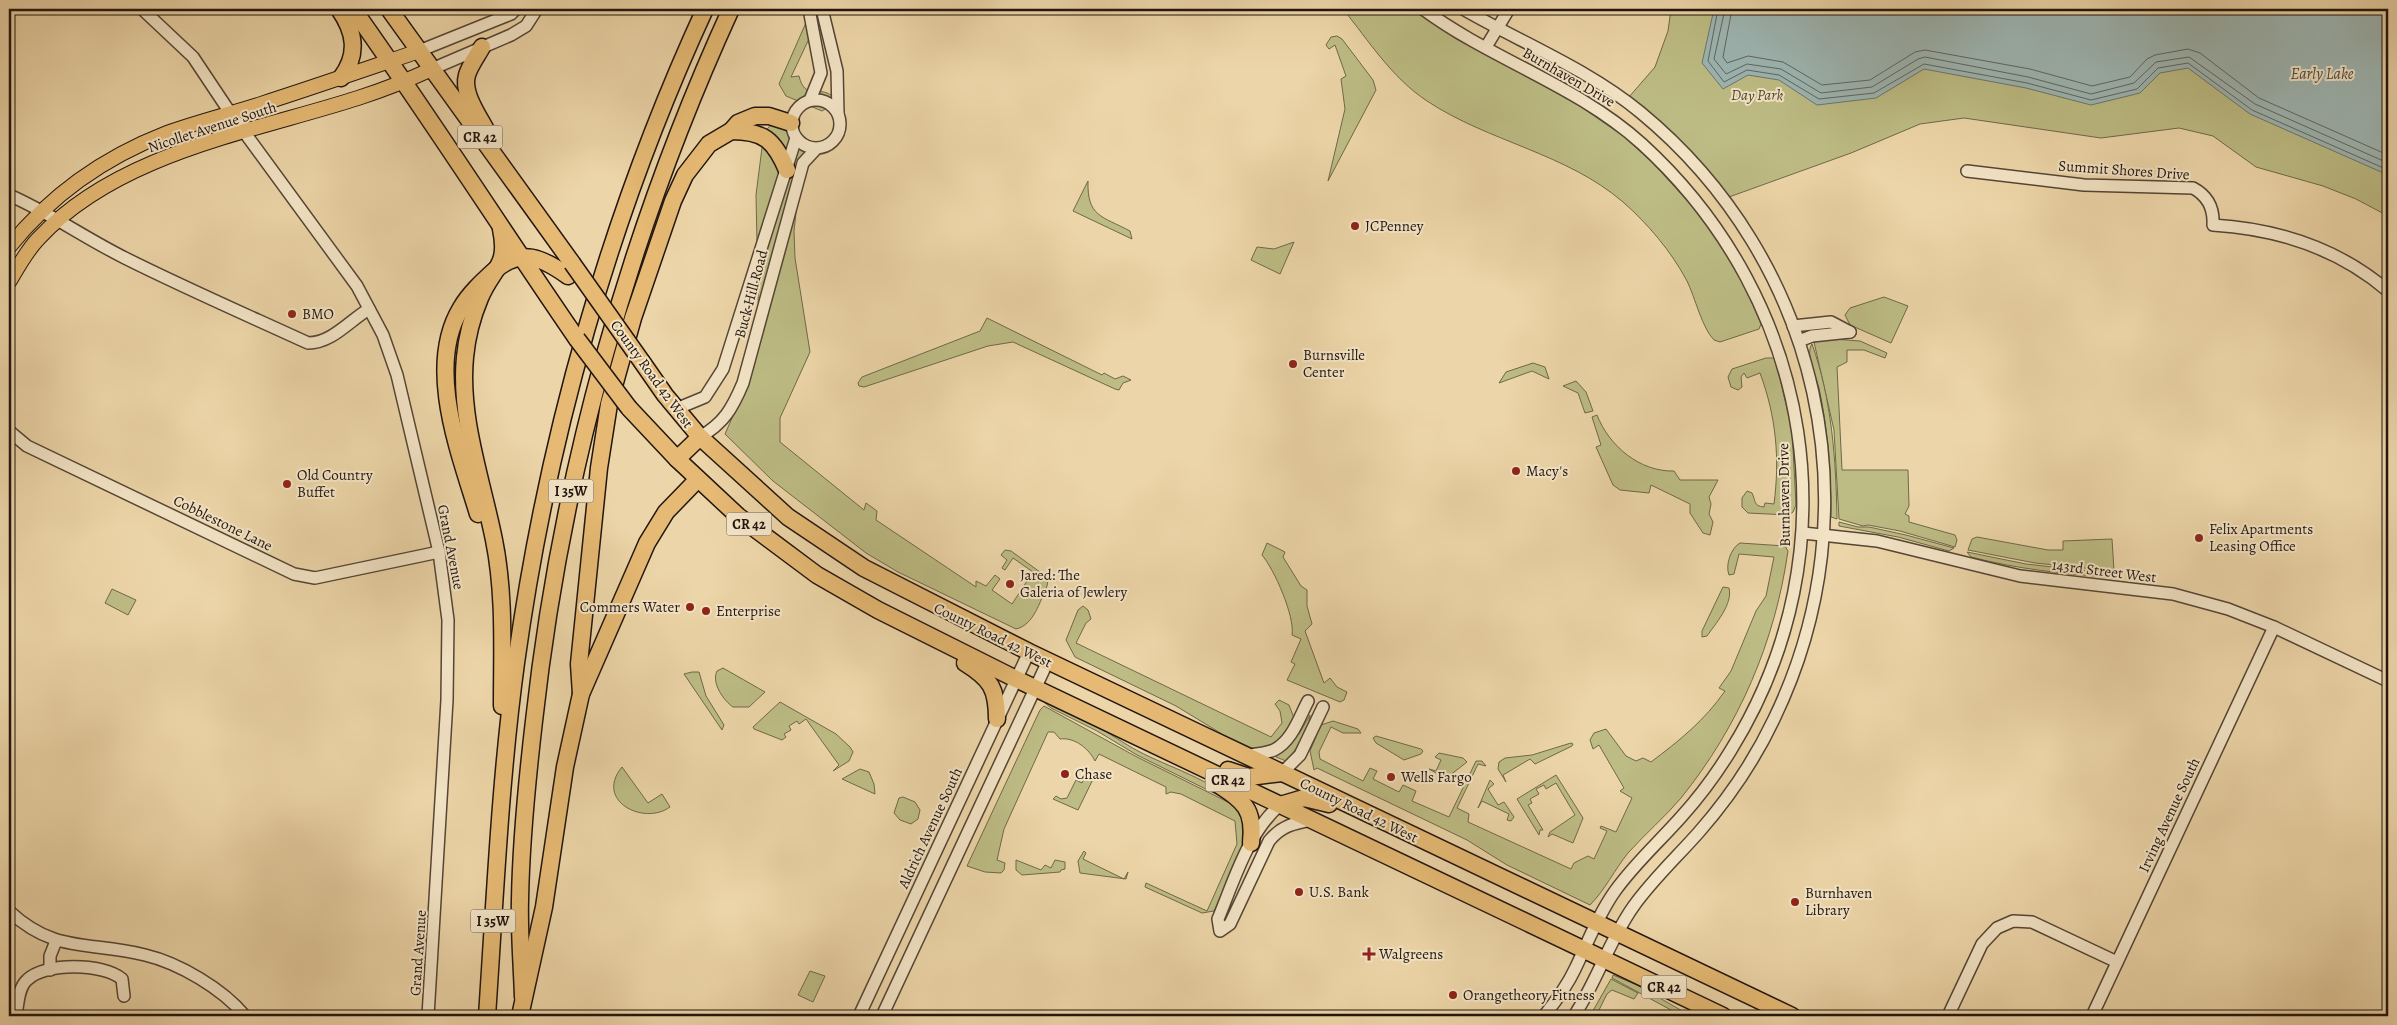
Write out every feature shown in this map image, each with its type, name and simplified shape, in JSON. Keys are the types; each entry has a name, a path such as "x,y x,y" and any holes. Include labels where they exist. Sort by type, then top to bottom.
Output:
{"highway":[{"path":"339,9 351,28 354,39 352,57 341,78"},
{"name":"County Road 42 West","path":"352,9 404,81 520,258 590,358 629,408 676,459 771,542 817,575 878,610 1016,679 1723,1016"},
{"name":"CR 42","path":"390,9 504,169 570,270"},
{"name":"I 35W","path":"487,1016 500,826 516,661 533,558 560,434 601,281 653,132 705,9"},
{"name":"I 35W","path":"520,1016 523,997 520,902 525,802 540,671 570,496 612,328 635,255 673,149 731,9"},
{"path":"482,47 467,76 466,92 484,122 504,169"},
{"path":"581,694 579,664 599,468 609,404 633,318 673,200 685,175 709,144 730,131 738,123 754,116 769,116 794,131"},
{"path":"730,131 750,131 768,139 781,157 787,170"},
{"path":"498,267 504,252 501,229"},
{"path":"500,826 502,637 500,590 454,434 446,394 449,339 455,318 470,295 498,267 520,258 548,262 570,270"},
{"name":"County Road 42 West","path":"570,270 600,303 676,409 700,437 788,517 864,568 1029,652 1792,1016"},
{"path":"676,459 700,437"},
{"path":"523,997 544,906 565,767 581,694 647,542 666,512 698,479"},
{"path":"878,610 980,672 989,682 997,700 998,719"},
{"path":"1162,748 1249,777 1282,773"},
{"path":"1162,748 1245,805 1252,822 1251,843"},
{"path":"1280,804 1304,798 1316,800 1392,826"},
{"path":"1647,979 1699,1016"}],"main road":[{"name":"Nicollet Avenue South","path":"9,247 68,188 120,154 167,133 231,114 419,51"},
{"name":"Nicollet Avenue South","path":"9,282 38,239 59,220 90,195 152,163 244,132 359,98 432,69"}],"street":[{"name":"Grand Avenue","path":"142,9 193,57 231,114 357,286 383,335 397,375 439,552 448,620 447,700 428,1016"},
{"path":"419,51 511,14 516,9"},
{"path":"432,69 526,26 537,9"},
{"path":"809,9 821,73 810,100 797,109 794,131 808,147 816,149 824,147 837,137 840,120 838,112 837,70 822,9"},
{"name":"Burnhaven Drive","path":"1423,9 1441,22 1572,92 1624,128 1669,169 1696,200 1725,240 1763,307 1786,373 1800,442 1803,533 1793,597 1776,658 1752,714 1708,785 1623,879 1595,923 1564,989 1544,1016"},
{"name":"Burnhaven Drive","path":"1463,9 1564,62 1602,84 1638,110 1685,154 1728,204 1774,279 1799,341 1815,398 1821,440 1825,486 1824,535 1815,601 1806,635 1786,694 1751,762 1727,796 1701,830 1643,894 1617,933 1574,1016"},
{"path":"1486,47 1508,9"},
{"path":"810,100 825,101 838,112"},
{"name":"Buck Hill Road","path":"676,409 705,397 723,369 787,170 794,131"},
{"name":"Buck Hill Road","path":"700,437 717,427 733,406 743,383 803,163 816,149"},
{"name":"Summit Shores Drive","path":"1967,171 2084,184 2193,188 2210,204 2213,225 2246,228 2294,238 2349,262 2388,290"},
{"path":"9,195 44,210 125,258 308,343 318,343 330,337 369,309"},
{"path":"1793,326 1831,322 1850,332 1812,336 1799,341"},
{"name":"Cobblestone Lane","path":"9,431 27,446 294,574 315,578 439,552"},
{"name":"143rd Street West","path":"1803,533 1877,541 2020,576 2173,594 2228,609 2274,627 2388,681"},
{"name":"Irving Avenue South","path":"2092,1016 2274,627"},
{"name":"Aldrich Avenue South","path":"859,1016 1029,652"},
{"path":"882,1016 1048,661"},
{"path":"1246,756 1274,750 1286,741 1308,701"},
{"path":"1282,773 1300,755 1323,707"},
{"path":"1280,804 1270,813 1251,843 1218,918 1220,931 1230,924 1269,841 1276,832 1296,822 1312,820"},
{"path":"9,911 31,929 74,946 131,952 159,960 206,983 235,1004 245,1016"},
{"path":"1948,1016 1982,944 1997,928 2013,921 2032,922 2117,962"},
{"path":"50,970 50,956 56,940"},
{"path":"16,1016 21,990 26,980 34,975 50,970 91,967 110,972 124,982 124,996"}],"green space":[{"path":"812,9 823,9 791,77 799,76 805,88 832,96 831,106 822,111 786,96 779,84"},
{"path":"1343,9 1413,9 1458,40 1564,95 1623,136 1652,162 1702,217 1741,278 1761,324 1759,329 1720,342 1714,340 1702,320 1687,281 1674,259 1650,229 1623,202 1601,185 1577,171 1476,127 1427,101 1391,70"},
{"name":"Day Park","path":"1671,9 2388,9 2388,216 2356,199 2323,186 2256,167 2213,136 2179,128 2101,138 1964,118 1920,124 1851,153 1729,197 1682,144 1629,97 1655,67 1668,31"},
{"path":"1337,36 1342,39 1373,80 1376,90 1328,181 1345,109 1341,79 1346,76 1335,45 1329,49 1326,45 1331,37"},
{"path":"771,125 782,126 800,133 811,145 797,204 794,231 795,258 810,352 780,418 780,442 864,510 866,503 877,511 876,520 976,587 976,581 986,586 995,575 1000,579 992,590 1012,604 1033,572 1013,558 1005,570 1002,568 1007,560 1001,555 1005,550 1011,551 1044,575 1048,580 1042,598 1032,618 1022,627 1016,629 898,572 866,553 773,481 725,434 751,375 759,339 756,195 764,132"},
{"path":"1088,181 1088,193 1093,209 1104,218 1130,231 1132,239 1073,211"},
{"path":"1294,242 1280,274 1251,260 1257,247 1274,249"},
{"path":"1884,297 1908,306 1891,343 1850,325 1845,315 1850,308"},
{"path":"987,318 1102,375 1104,373 1115,379 1123,376 1131,380 1123,383 1119,390 1115,389 1013,342 988,346 864,387 859,386 858,383 862,377 980,331"},
{"path":"1833,339 1860,341 1887,353 1885,358 1864,350 1847,350 1847,362 1837,367 1842,470 1908,470 1909,506 1905,514 1909,516 1909,522 1955,535 1957,540 1955,547 1900,531 1868,525 1863,526 1839,519 1834,430 1814,342"},
{"path":"1812,344 1819,365 1832,430 1837,519 1831,517 1827,436 1819,388 1810,359"},
{"path":"1766,358 1774,358 1776,362 1792,430 1796,505 1793,512 1789,515 1748,513 1742,507 1742,498 1747,491 1752,493 1758,506 1764,507 1765,503 1774,504 1777,470 1775,437 1770,405 1760,373 1747,378 1744,373 1741,377 1742,387 1738,390 1731,387 1728,377 1732,369"},
{"path":"1533,363 1545,367 1549,379 1532,371 1499,383 1506,372"},
{"path":"1576,381 1586,392 1593,411 1585,413 1578,393 1563,386"},
{"path":"1597,415 1609,437 1627,455 1638,462 1661,470 1674,471 1680,480 1718,480 1709,497 1711,504 1709,514 1713,522 1710,535 1703,533 1690,513 1690,504 1651,485 1649,493 1620,490 1613,485 1596,447 1601,445 1592,417"},
{"path":"1839,522 1906,535 1954,548 1949,551 1898,537 1839,526"},
{"path":"1977,537 2048,550 2063,550 2063,541 2112,539 2114,571 2035,563 1968,550 1972,539"},
{"path":"1267,543 1285,552 1283,557 1301,586 1307,590 1307,606 1312,624 1305,631 1324,683 1330,678 1337,687 1347,692 1344,700 1340,702 1287,680 1295,664 1291,662 1301,639 1292,635 1290,616 1283,593 1262,555"},
{"path":"1740,543 1785,546 1788,551 1774,618 1751,682 1737,712 1702,770 1675,805 1628,853 1590,905 1507,865 1467,840 1317,768 1314,770 1310,751 1321,725 1333,721 1358,729 1361,733 1343,733 1331,727 1319,752 1320,759 1363,781 1370,768 1377,771 1373,779 1399,792 1403,785 1416,791 1412,801 1449,817 1476,761 1482,761 1486,766 1478,764 1457,808 1469,814 1468,822 1571,869 1574,863 1588,856 1594,859 1607,831 1600,828 1601,826 1616,832 1632,798 1620,791 1624,788 1599,745 1593,749 1590,740 1594,733 1606,729 1626,756 1636,761 1643,758 1651,762 1691,730 1717,702 1725,691 1719,688 1731,671 1756,611 1766,596 1774,557 1739,554 1734,574 1729,575 1730,557"},
{"path":"1967,552 2026,564 2114,574 2110,577 2023,568 1971,557"},
{"path":"1723,587 1729,588 1729,600 1707,636 1702,637 1702,631"},
{"path":"112,589 136,600 128,615 105,603"},
{"path":"1083,606 1088,610 1091,619 1086,623 1076,643 1271,737 1282,723 1280,711 1275,704 1279,700 1289,705 1294,718 1283,738 1269,747 1252,748 1222,734 1176,706 1075,657 1066,640 1078,610"},
{"path":"723,668 765,692 749,707 733,707 722,696 717,686 717,671"},
{"path":"699,672 706,696 724,725 722,730 684,674"},
{"path":"780,702 836,734 853,752 849,761 833,771 839,765 806,719 799,724 797,721 789,726 791,730 784,734 786,737 782,740 754,729 753,727"},
{"path":"1045,703 1069,711 1138,751 1203,781 1226,795 1236,804 1137,755"},
{"path":"1044,706 1137,757 1240,808 1248,836 1214,911 1202,913 1145,887 1146,883 1207,911 1237,844 1235,821 1181,794 1171,792 1166,794 1166,787 1099,754 1095,761 1081,745 1071,740 1060,739 1054,732 1048,732 1004,829 997,860 1005,863 1004,870 1001,873 985,872 967,866 1040,710"},
{"path":"1310,715 1305,733 1289,758 1286,761 1276,757 1275,754 1299,734"},
{"path":"1376,736 1423,751 1421,754 1404,760 1376,743 1373,738"},
{"path":"1573,744 1572,746 1535,764 1530,759 1503,775 1506,782 1498,769 1499,762 1505,758 1532,755"},
{"path":"1439,753 1463,758 1467,762 1449,776 1443,777 1429,769 1436,771 1441,760 1435,757"},
{"path":"622,767 648,803 662,794 670,807 648,814 636,812 626,807 618,800 614,790 615,779"},
{"path":"860,769 869,772 874,784 875,794 842,779"},
{"path":"1091,772 1096,773 1078,810 1053,799 1056,796 1061,799 1067,798 1076,780 1082,783 1085,776"},
{"path":"1556,775 1583,818 1573,843 1552,834 1548,837 1550,832 1575,815 1556,783 1546,789 1544,785 1536,789 1539,794 1530,799 1532,803 1528,805 1543,830 1540,830 1539,835 1517,799"},
{"path":"1490,780 1494,784 1488,789 1498,805 1504,802 1514,817 1511,821 1507,820 1509,814 1482,801 1478,808"},
{"path":"903,797 915,802 920,810 918,819 911,824 900,820 894,813 899,798"},
{"path":"1084,851 1086,853 1083,859 1123,879 1080,873 1078,861"},
{"path":"1016,860 1041,870 1045,865 1051,868 1055,860 1065,862 1065,869 1060,872 1022,875 1016,870"},
{"path":"810,971 825,976 813,1002 798,995"},
{"path":"1613,975 1637,985 1691,1016 1682,1016 1612,978"},
{"path":"1611,979 1638,993 1634,999 1612,990 1607,994 1596,1016 1590,1016"}],"water":[{"name":"Early Lake","path":"1714,9 2388,9 2388,175 2250,114 2188,68 2160,73 2140,93 2091,105 2026,88 1924,69 1876,98 1817,105 1779,80 1748,75 1723,89 1702,63"}],"place":[{"name":"JCPenney","path":"1355,226"},
{"name":"BMO","path":"292,314"},
{"name":"Burnsville Center","path":"1293,364"},
{"name":"Macy's","path":"1516,471"},
{"name":"Old Country Buffet","path":"287,484"},
{"name":"Felix Apartments Leasing Office","path":"2199,538"},
{"name":"Jared: The Galeria of Jewlery","path":"1010,584"},
{"name":"Commers Water","path":"690,607"},
{"name":"Enterprise","path":"706,611"},
{"name":"Chase","path":"1065,774"},
{"name":"Wells Fargo","path":"1391,777"},
{"name":"U.S. Bank","path":"1299,892"},
{"name":"Burnhaven Library","path":"1795,902"},
{"name":"Walgreens","path":"1369,954"},
{"name":"Orangetheory Fitness","path":"1453,995"}]}
